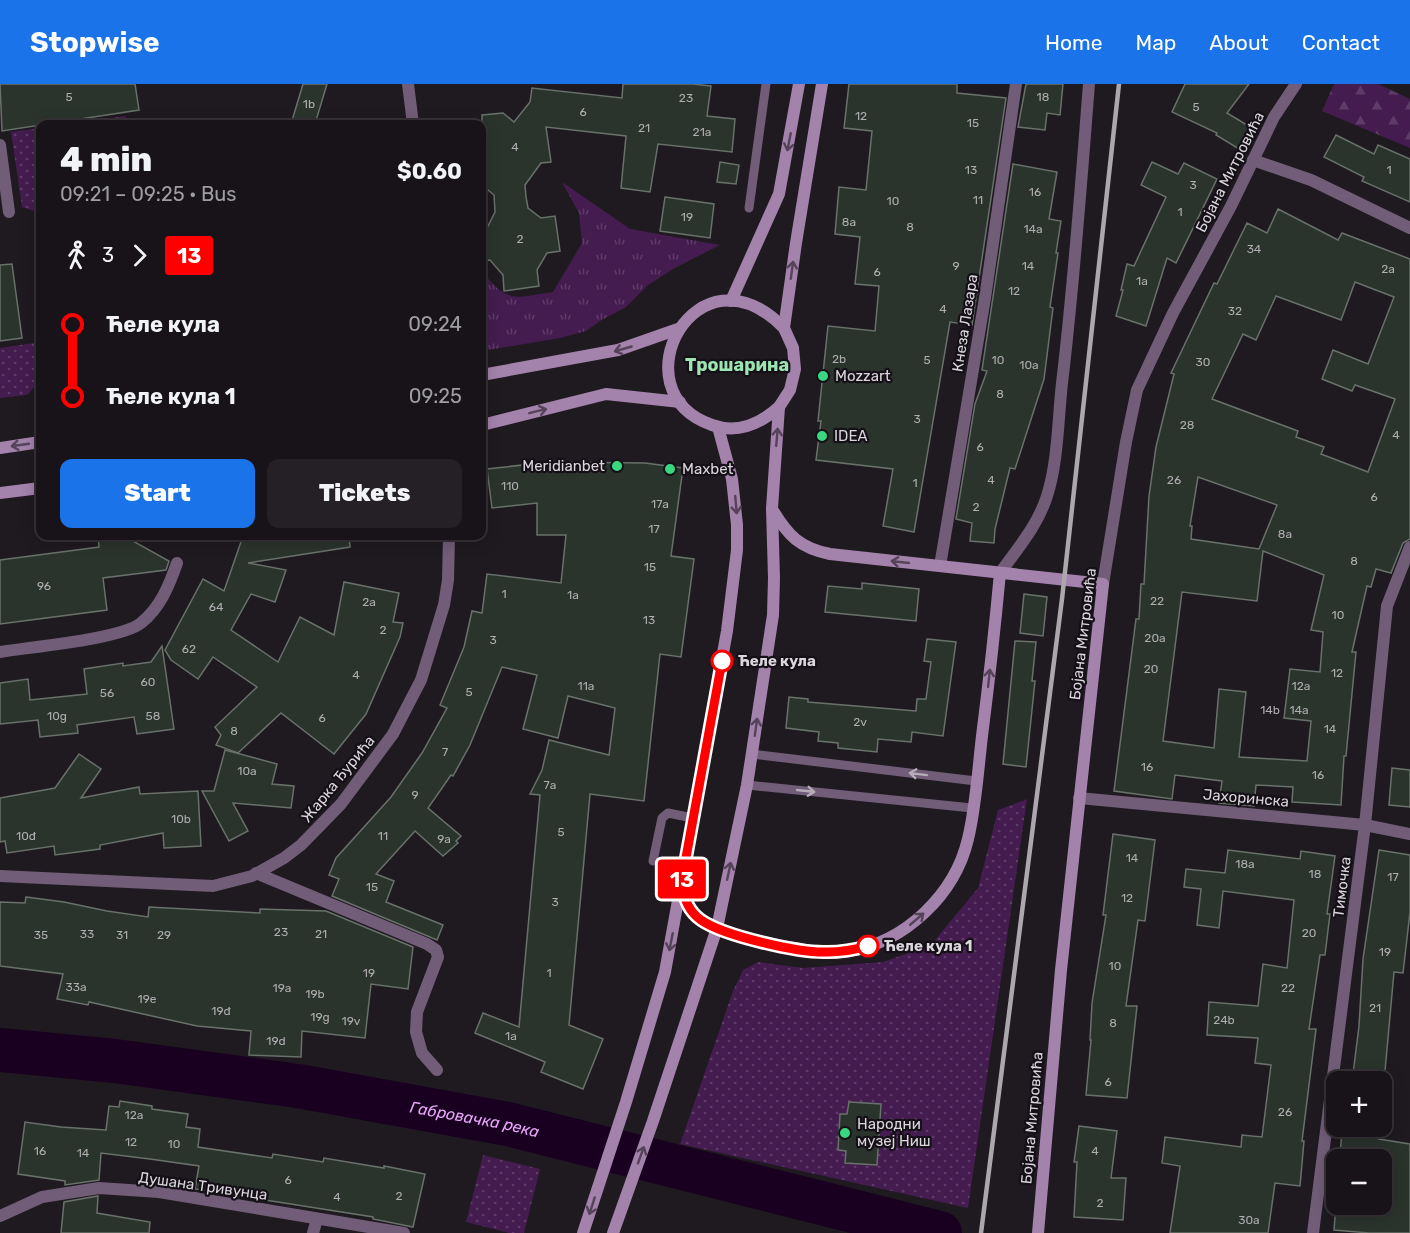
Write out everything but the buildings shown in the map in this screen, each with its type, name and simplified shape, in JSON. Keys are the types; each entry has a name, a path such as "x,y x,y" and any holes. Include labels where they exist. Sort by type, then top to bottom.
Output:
{"main road":[{"path":"731,301 779,194 799,84"},
{"path":"784,328 822,84"},
{"path":"731,301 752,304 770,314 784,328 793,348 795,369 790,390 779,407 766,418 751,426 735,429 718,427 697,418 680,402 671,385 668,366 670,347 678,330 692,314 710,304 731,301"},
{"path":"486,374 591,357 678,330"},
{"path":"486,424 606,394 680,402"},
{"path":"614,1233 717,928 747,785 773,615 772,508 779,407"},
{"path":"583,1233 665,972 727,632 737,550 736,500 726,451 718,427"},
{"path":"0,448 36,443"},
{"path":"0,493 36,488"},
{"path":"772,508 783,528 798,542 813,550 830,554 1103,584"},
{"path":"681,885 687,906 700,920 717,928 752,940 824,952 850,951 886,940 902,931 937,901 957,871 968,840 987,702 1000,573"},
{"name":"Бојана Митровића","path":"1039,1230 1059,992 1103,584"}],"street":[{"path":"408,84 412,120"},
{"name":"Кнеза Лазара","path":"940,566 985,298 1016,84"},
{"path":"1000,573 1040,514 1052,474 1065,362 1089,84"},
{"name":"Бојана Митровића","path":"1103,584 1126,442 1137,390 1173,313 1231,206 1274,117 1296,84"},
{"path":"0,145 9,212"},
{"path":"1253,160 1311,180 1410,228"},
{"name":"Жарка Ђурића","path":"0,876 213,886 230,883 256,873 284,858 317,830 341,804 398,726 421,680 444,605 448,580 449,540"},
{"name":"Тимочка","path":"1313,1233 1365,825 1387,606 1410,548"},
{"path":"0,651 121,633 140,624 156,608 170,585 177,564"},
{"name":"Јахоринска","path":"1079,798 1365,825 1410,834"},
{"path":"256,873 427,944 436,950 438,957 435,967 417,1012 416,1032 422,1053 437,1070"},
{"name":"Душана Тривунца","path":"0,1216 42,1197 99,1188 159,1192 404,1233"},
{"path":"313,1233 317,1219"}],"lane":[{"path":"749,208 766,84"},
{"path":"752,754 976,781"},
{"path":"747,785 972,808"},
{"path":"653,861 662,818 668,813 693,818"}],"green space":[{"path":"1334,84 1378,84 1410,99 1410,148 1322,111"},
{"path":"126,116 125,120 96,120"},
{"path":"36,129 36,212 22,207 11,132"},
{"path":"562,182 630,229 720,245 673,269 648,285 626,307 586,331 560,338 486,350 486,276 499,290 514,296 553,292 582,243 579,213"},
{"path":"36,343 36,385 27,395 0,398 0,348"},
{"path":"1027,799 968,1208 680,1144 733,991 743,970 758,962 803,968 883,962 931,945 978,888 998,810"},
{"path":"483,1155 540,1169 524,1233 509,1233 466,1222"}],"waterway":[{"name":"Габровачка река","path":"0,1050 115,1061 298,1086 508,1124 940,1233"}],"railway":[{"path":"981,1233 1062,599 1119,84"}],"bus line":[{"name":"13","path":"722,661 681,885 687,906 700,920 752,940 824,952 850,951 868,946"}],"place":[{"name":"Mozzart","path":"823,376"},
{"name":"IDEA","path":"822,436"},
{"name":"Meridianbet","path":"617,466"},
{"name":"Maxbet","path":"670,469"},
{"name":"Ћеле кула","path":"722,661"},
{"name":"Ћеле кула 1","path":"868,946"},
{"name":"Народни музеј Ниш","path":"845,1133"}],"district":[{"name":"Трошарина","path":"737,365"}]}
